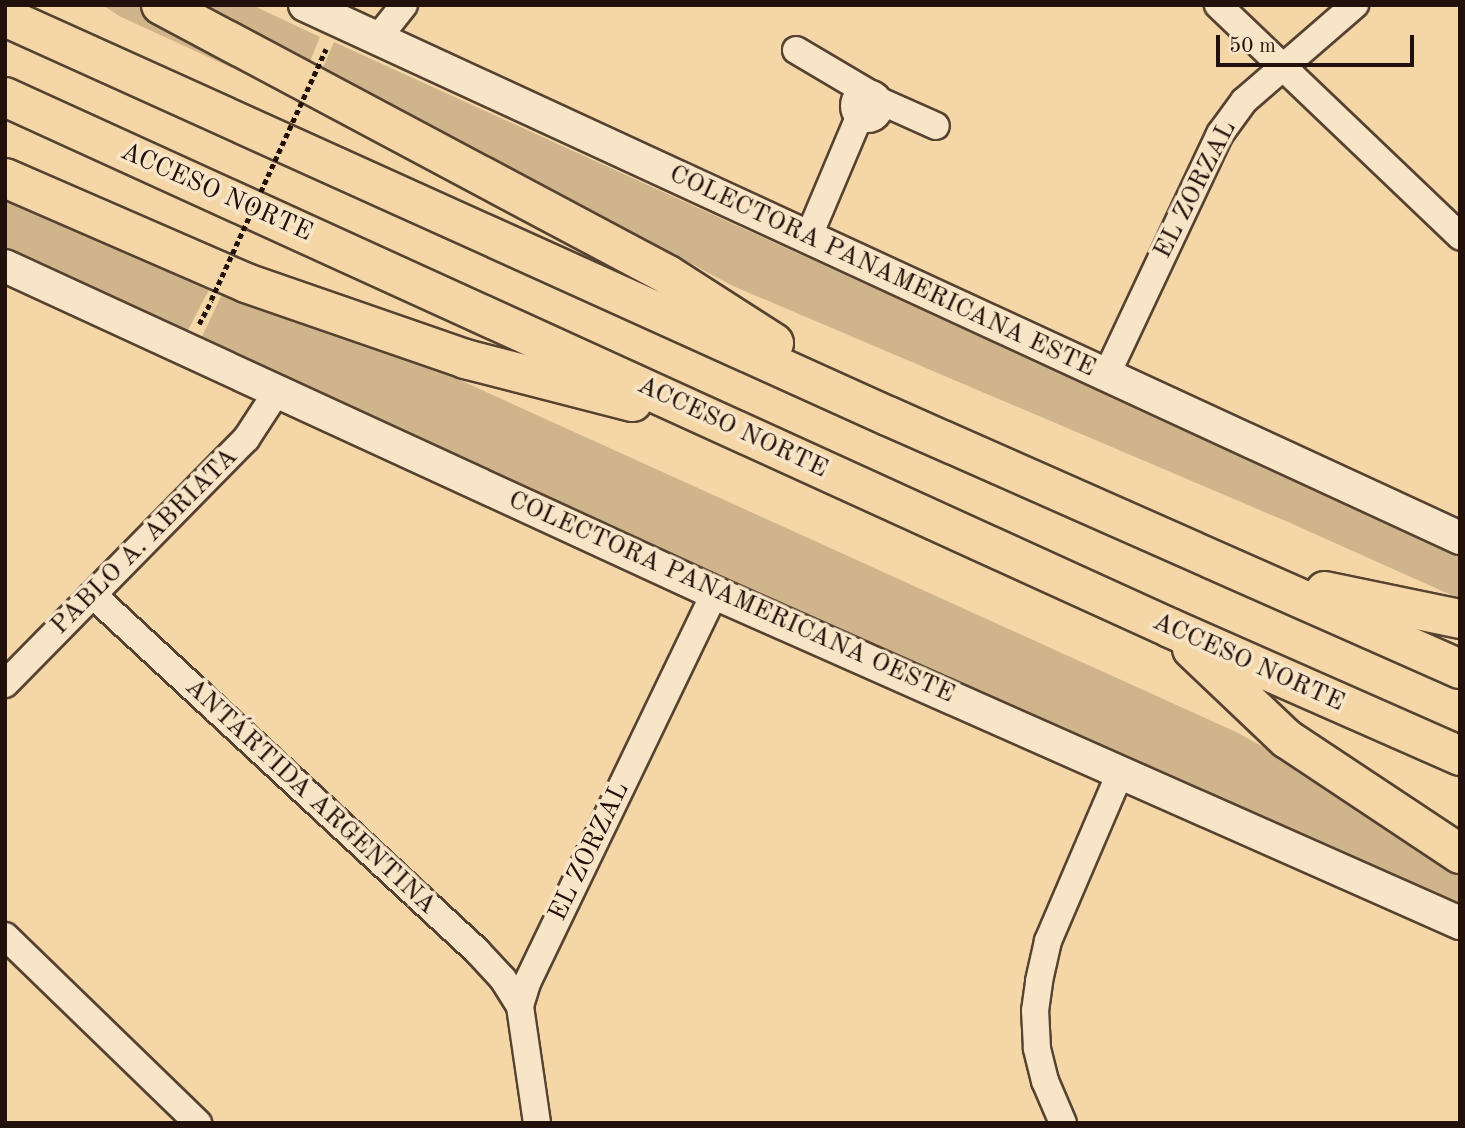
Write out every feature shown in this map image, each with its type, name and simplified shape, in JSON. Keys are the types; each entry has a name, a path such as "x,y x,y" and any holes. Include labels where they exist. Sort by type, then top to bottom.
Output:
{"highway":[{"path":"161,5 668,275 888,416"},
{"path":"5,17 888,416 1460,669"},
{"name":"ACCESO NORTE","path":"5,97 1170,628 1460,756"},
{"path":"5,178 259,288 465,359 734,428"},
{"path":"1249,575 1460,619"},
{"path":"1170,628 1287,739 1460,854"}],"street":[{"name":"COLECTORA PANAMERICANA ESTE","path":"305,5 1460,538"},
{"path":"377,39 404,5"},
{"path":"1218,5 1460,236"},
{"name":"EL ZORZAL","path":"1106,376 1220,134 1244,101 1355,5"},
{"path":"796,50 869,104 936,126"},
{"path":"808,238 869,104"},
{"name":"COLECTORA PANAMERICANA OESTE","path":"5,266 715,593 1460,923"},
{"name":"PABLO A. ABRIATA","path":"5,684 246,439 276,393"},
{"name":"EL ZORZAL","path":"537,1123 520,1006 527,983 715,593"},
{"name":"ANTÁRTIDA ARGENTINA","path":"93,595 477,951 503,979 520,1006"},
{"path":"1063,1123 1045,1082 1037,1048 1035,1011 1048,941 1121,771"},
{"path":"5,936 198,1123"}],"path":[{"path":"211,300 326,49"}],"shaded area":[{"path":"103,5 136,5 383,129 389,140 119,16"},
{"path":"194,5 252,5 320,37 306,71"},
{"path":"334,42 1460,555 1460,599 1288,522 733,286 526,175 320,74"},
{"path":"5,187 215,278 185,336 5,253"},
{"path":"226,286 420,362 1236,732 1286,759 1460,874 1460,911 199,343"}]}
